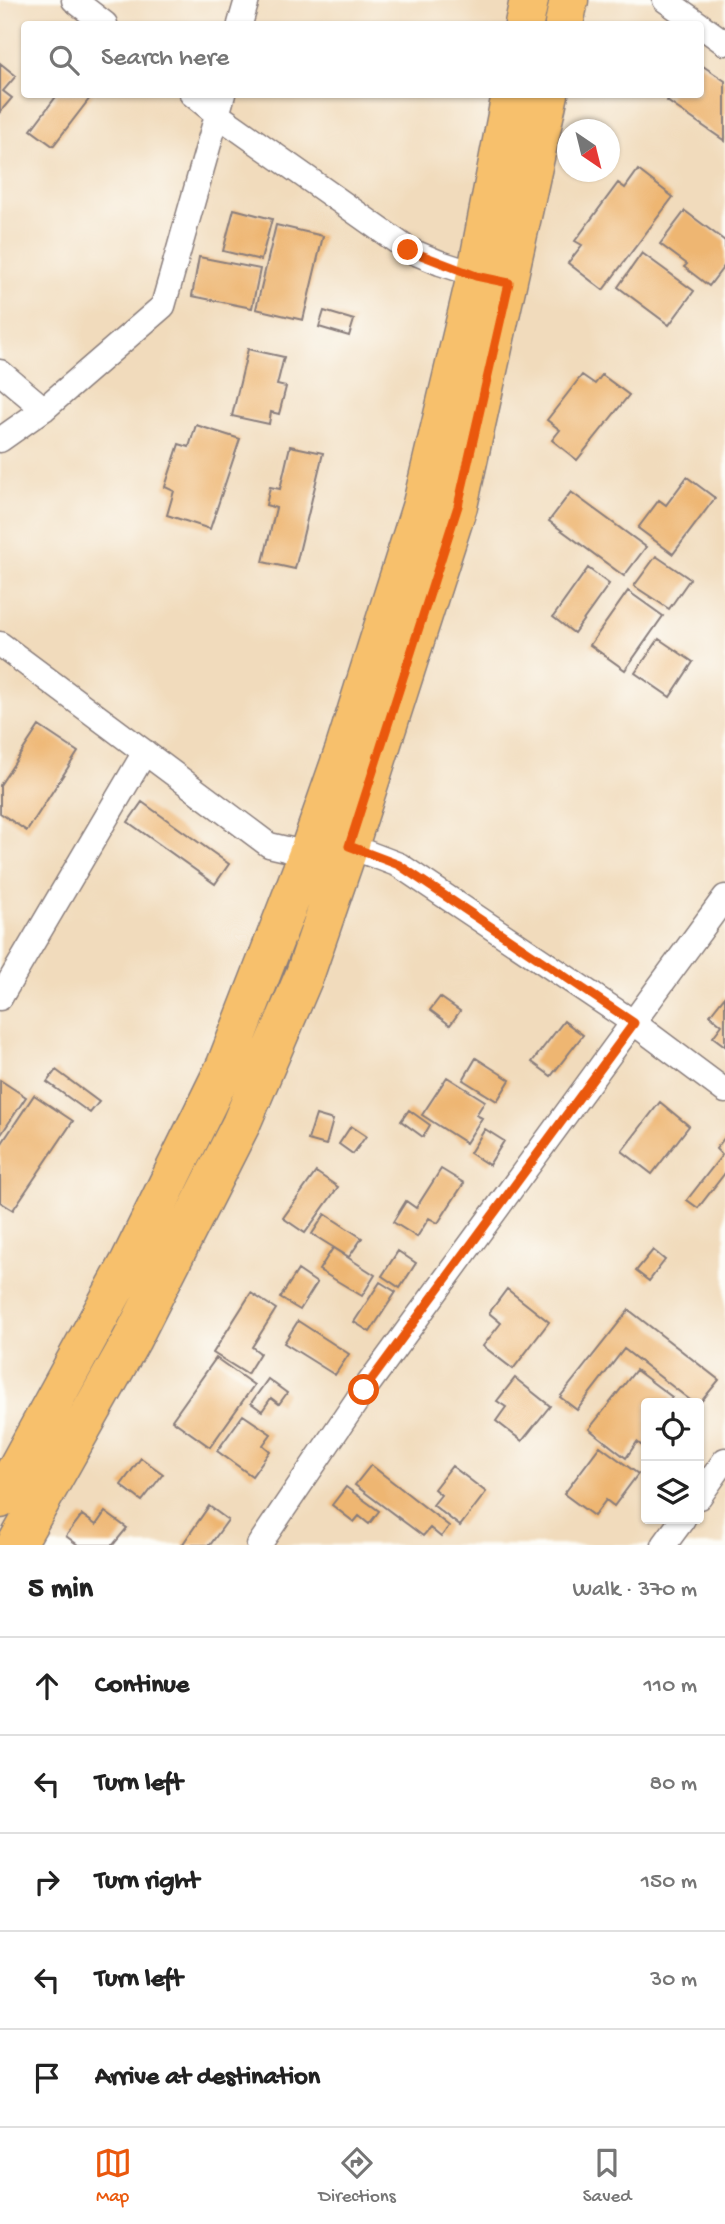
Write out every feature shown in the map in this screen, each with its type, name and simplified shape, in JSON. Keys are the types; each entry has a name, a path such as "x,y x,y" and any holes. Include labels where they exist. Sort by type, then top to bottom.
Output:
{"main road":[{"path":"525,21 529,0"},
{"path":"565,21 569,0"},
{"path":"16,1545 132,1339 240,1124 305,974 349,846 458,506 493,279 511,98"},
{"path":"0,1499 130,1261 226,1065 308,854 344,751 548,98"}],"street":[{"path":"74,0 101,21"},
{"path":"241,21 247,0"},
{"path":"665,0 694,21"},
{"path":"704,28 725,43"},
{"path":"202,98 220,105 408,250 493,279"},
{"path":"0,440 44,409 163,306 220,105"},
{"path":"0,372 44,409"},
{"path":"0,644 269,845 308,854 349,846 399,865 634,1023 725,1091"},
{"path":"0,998 145,752"},
{"path":"259,1545 364,1390 725,897"},
{"path":"704,1490 725,1460"},
{"path":"664,1545 679,1524"}],"building":[{"path":"0,63 16,76 3,91 12,98 0,112"},
{"path":"704,67 725,81 725,141 667,101 669,98 704,98"},
{"path":"55,98 90,98 53,146 31,130"},
{"path":"638,170 673,197 603,290 568,263 582,245 575,241 618,183 625,188"},
{"path":"234,209 272,219 261,260 223,251"},
{"path":"685,211 725,241 725,265 709,286 684,267 687,264 660,244"},
{"path":"276,225 323,236 303,320 256,309"},
{"path":"642,253 694,291 669,325 618,287"},
{"path":"199,257 260,269 252,308 192,296"},
{"path":"324,311 354,320 349,336 319,327"},
{"path":"248,349 284,357 277,385 286,387 279,414 271,412 269,424 232,416"},
{"path":"582,375 595,384 602,375 629,395 577,460 552,440 560,430 547,420"},
{"path":"196,425 240,439 210,529 167,515 174,491 165,487 179,444 189,447"},
{"path":"290,446 323,453 295,569 263,562 276,508 266,505 270,487 280,489"},
{"path":"687,477 715,498 673,554 638,528 659,500 666,505"},
{"path":"571,492 646,547 624,576 549,521"},
{"path":"656,556 690,579 669,609 634,586"},
{"path":"588,568 609,584 574,633 553,617"},
{"path":"628,591 663,616 625,670 590,645"},
{"path":"659,639 693,662 670,697 635,673"},
{"path":"39,726 78,752 27,831 0,813 0,785"},
{"path":"142,802 229,864 215,884 128,822"},
{"path":"725,996 725,1046 713,1037 722,1025 710,1015"},
{"path":"440,997 460,1011 450,1025 430,1010"},
{"path":"564,1021 583,1035 551,1076 532,1062"},
{"path":"476,1058 510,1080 497,1101 463,1080"},
{"path":"56,1070 99,1102 90,1113 47,1082"},
{"path":"447,1077 485,1101 476,1115 482,1118 466,1143 422,1115"},
{"path":"0,1080 26,1097 0,1136"},
{"path":"34,1095 73,1121 13,1210 0,1202 0,1146"},
{"path":"660,1102 689,1126 652,1174 622,1151"},
{"path":"409,1110 430,1125 423,1137 401,1121"},
{"path":"316,1115 333,1120 326,1145 308,1140"},
{"path":"351,1126 366,1136 353,1154 339,1144"},
{"path":"485,1129 504,1141 489,1165 470,1153"},
{"path":"725,1137 725,1173 698,1208 687,1200 722,1155 716,1149"},
{"path":"441,1169 464,1183 438,1223 429,1218 417,1237 393,1222 406,1201 416,1208"},
{"path":"316,1172 338,1187 305,1233 283,1218"},
{"path":"325,1214 362,1238 349,1257 312,1234"},
{"path":"333,1248 375,1275 362,1296 319,1270"},
{"path":"653,1250 665,1260 649,1281 636,1271"},
{"path":"398,1251 416,1263 400,1288 382,1276"},
{"path":"298,1270 317,1283 300,1310 280,1298"},
{"path":"380,1282 396,1292 370,1332 354,1322"},
{"path":"507,1289 549,1322 513,1369 483,1346 501,1323 489,1313"},
{"path":"251,1293 276,1309 252,1347 260,1353 247,1374 213,1353"},
{"path":"629,1310 719,1380 704,1398 688,1398 624,1349 577,1410 560,1397"},
{"path":"298,1321 349,1354 335,1375 284,1343"},
{"path":"216,1358 254,1385 210,1447 172,1420"},
{"path":"636,1370 672,1397 641,1398 641,1445 637,1442 626,1458 589,1429"},
{"path":"515,1378 550,1406 522,1441 496,1421 506,1407 497,1401"},
{"path":"268,1379 287,1393 279,1404 271,1398 262,1411 251,1403"},
{"path":"243,1415 271,1434 263,1445 270,1451 252,1476 217,1451"},
{"path":"600,1446 638,1474 614,1506 606,1500 594,1516 564,1494"},
{"path":"141,1458 163,1474 142,1501 121,1485"},
{"path":"371,1465 449,1526 441,1537 430,1528 423,1536 355,1485"},
{"path":"452,1466 486,1492 460,1526 433,1505 441,1495 434,1489"},
{"path":"346,1487 379,1511 369,1524 359,1516 354,1522 332,1505"},
{"path":"209,1506 228,1520 210,1545 182,1545"},
{"path":"105,1512 127,1528 113,1545 78,1545 66,1536 82,1515 96,1525"}],"route":[{"path":"364,1390 634,1023 399,865 349,846 458,506 509,283 476,276 408,250"}]}
